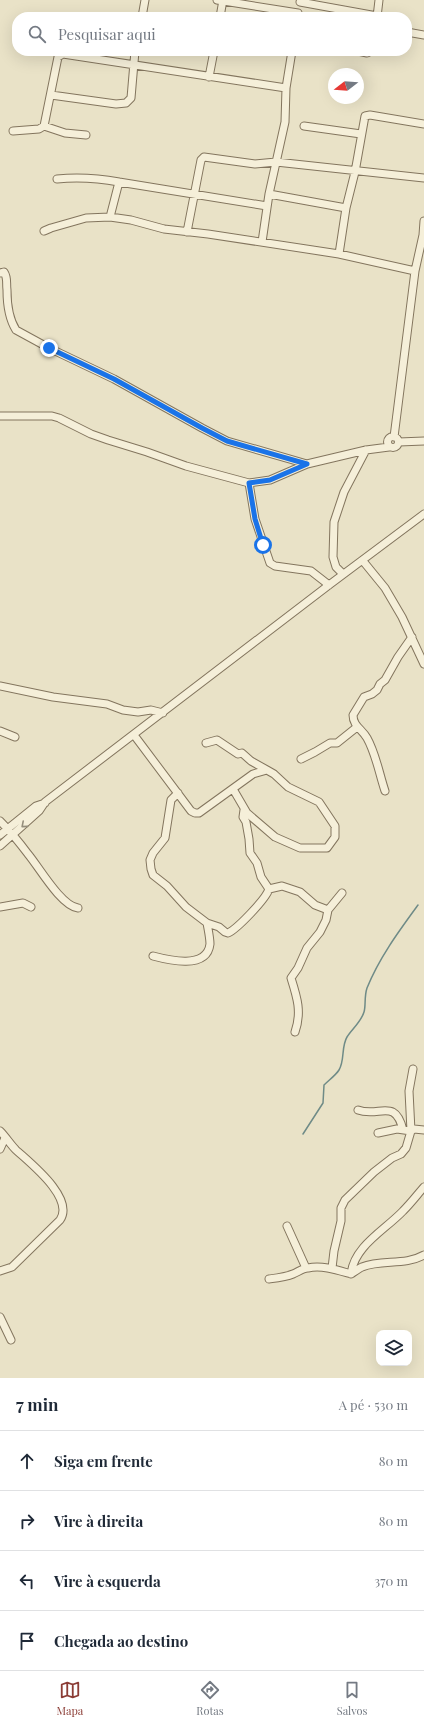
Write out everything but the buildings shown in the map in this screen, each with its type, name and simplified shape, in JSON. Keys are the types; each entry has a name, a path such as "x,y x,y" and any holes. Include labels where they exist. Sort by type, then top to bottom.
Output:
{"street":[{"path":"143,12 145,0"},
{"path":"220,12 221,0 283,12"},
{"path":"378,12 379,0"},
{"path":"298,12 300,1 356,12"},
{"path":"412,33 424,35"},
{"path":"44,126 58,57 60,56"},
{"path":"68,56 286,88"},
{"path":"51,95 116,104 126,103 130,100 134,56"},
{"path":"209,77 213,56"},
{"path":"262,242 269,194 285,122 286,88 291,56"},
{"path":"339,254 346,208 355,172 364,117 367,115 424,124"},
{"path":"13,131 44,126 65,133 86,135"},
{"path":"304,126 361,134"},
{"path":"187,232 201,160 204,157 255,164 276,162 355,172 424,178"},
{"path":"57,179 76,177 99,178 267,206"},
{"path":"110,217 118,182"},
{"path":"269,194 346,208"},
{"path":"44,231 82,219 110,217 131,220 164,229 339,254 415,271"},
{"path":"396,439 415,271 423,235 424,221"},
{"path":"0,273 4,272 7,277 7,299 13,325 16,330 49,348 120,382 227,441 307,464"},
{"path":"0,416 52,416 108,440 186,466 249,483 270,480 307,464 389,446 388,440 396,439 424,441"},
{"path":"343,574 336,567 333,557 334,522 344,492 366,450"},
{"path":"249,483 255,519 270,563 275,566 311,571 329,585"},
{"path":"0,835 36,806 45,802 343,574 363,561 424,514"},
{"path":"363,561 385,588 412,637 424,664"},
{"path":"385,791 370,744 364,733 356,727 353,718 354,712 364,697 377,690 412,637"},
{"path":"0,686 40,694 107,704 123,710 138,712 150,710 163,712"},
{"path":"301,759 330,743 337,743 356,727"},
{"path":"0,731 15,738"},
{"path":"134,735 191,811 195,813 199,812 253,774 267,770"},
{"path":"206,743 217,740 238,754 242,753 251,761 274,774 288,787 319,802 335,826 335,837 327,848 300,848 271,834 244,810 233,789"},
{"path":"178,793 171,800 165,838 153,853 150,860 153,875 167,886 186,907 207,923 220,927 225,932 231,932 267,895 269,889"},
{"path":"0,846 39,811 45,802"},
{"path":"244,810 243,817 246,822 249,850 261,877 269,889"},
{"path":"0,820 13,834 57,893 73,907 78,908"},
{"path":"269,889 282,886 300,892 315,905 328,910"},
{"path":"295,1032 299,1021 299,1009 291,978 308,948 320,932 326,920 328,910 342,893"},
{"path":"0,908 23,903 31,907"},
{"path":"153,956 185,962 198,959 206,954 210,945 207,923"},
{"path":"332,1268 332,1259 341,1221 340,1215 342,1205 355,1189 374,1172 404,1151 408,1142 407,1130 409,1085 413,1069"},
{"path":"358,1110 368,1112 385,1111 396,1113 407,1130"},
{"path":"378,1133 397,1129 424,1130"},
{"path":"0,1131 5,1138 52,1184 60,1202 63,1214 60,1220 12,1267 0,1271 0,1276"},
{"path":"0,1149 5,1138"},
{"path":"351,1274 352,1266 357,1255 375,1236 404,1210 424,1187"},
{"path":"287,1226 306,1268"},
{"path":"269,1279 292,1275 306,1268 332,1268 351,1274 362,1267 418,1259 424,1255"},
{"path":"0,1317 11,1340"}],"waterway":[{"path":"303,1134 323,1103 324,1085 336,1074 341,1066 345,1041 363,1016 365,1010 366,991 377,966 418,905"}],"route":[{"path":"49,348 114,379 227,441 307,464 270,480 258,483 249,483 255,519 263,545"}]}
